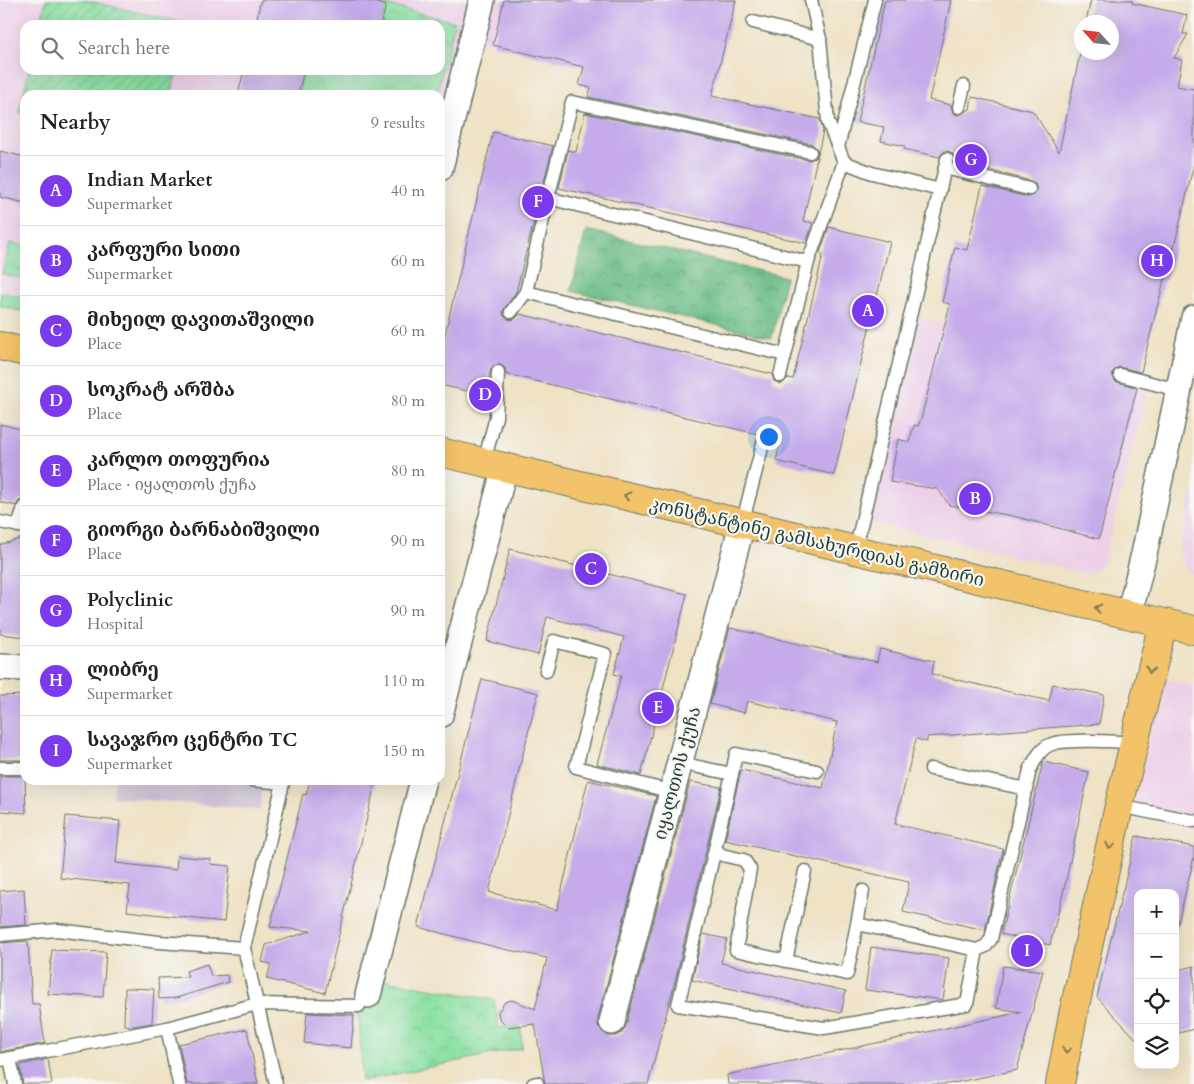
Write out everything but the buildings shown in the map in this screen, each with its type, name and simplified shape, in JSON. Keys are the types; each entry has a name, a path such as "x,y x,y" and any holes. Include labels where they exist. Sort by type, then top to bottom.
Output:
{"main road":[{"path":"0,346 20,351"},
{"name":"კონსტანტინე გამსახურდიას გამზირი","path":"445,453 1194,630"},
{"path":"1060,1084 1073,1015 1133,743 1163,623"}],"street":[{"path":"445,148 482,0"},
{"path":"1129,615 1144,554 1194,318"},
{"path":"445,682 495,465"},
{"name":"იყალთოს ქუჩა","path":"612,1022 742,524"},
{"path":"0,667 20,668"},
{"path":"364,1000 422,785"}],"lane":[{"path":"780,376 808,262 844,162 828,122 820,39 811,0"},
{"path":"838,147 874,0"},
{"path":"753,22 820,39"},
{"path":"959,107 964,86"},
{"path":"511,312 526,292 572,102 810,152"},
{"path":"844,162 872,173 940,190"},
{"path":"855,551 946,164 1029,189"},
{"path":"548,198 808,262"},
{"path":"526,292 786,355"},
{"path":"495,465 498,372"},
{"path":"1120,375 1178,390"},
{"path":"742,524 766,436"},
{"path":"0,522 20,526"},
{"path":"546,671 554,641 605,654 576,767 672,792"},
{"path":"857,924 977,950 986,946 991,939 1030,770 1039,752 1051,744 1112,740 1133,743"},
{"path":"817,771 736,754 716,849 678,1005 824,1028 967,1004 977,950"},
{"path":"680,763 732,774"},
{"path":"0,768 20,768"},
{"path":"931,769 1027,789"},
{"path":"276,1084 244,948 282,785"},
{"path":"1119,806 1194,821"},
{"path":"716,849 722,855 744,860 750,869 736,950 847,974 863,891"},
{"path":"786,961 805,872"},
{"path":"0,935 57,930 159,942 244,948"},
{"path":"15,1084 5,1059 167,1028 257,1004 364,1000"},
{"path":"167,1028 179,1084"}],"shaded area":[{"path":"0,0 639,0 622,76 462,36 445,107 445,90 20,90 20,295 0,290"},
{"path":"916,317 1152,375 1103,563 1090,574 869,522"},
{"path":"1194,485 1194,575 1188,573 1179,550"},
{"path":"1165,679 1194,686 1194,829 1131,815"},
{"path":"114,785 262,785 260,810 113,797"}],"green space":[{"path":"46,0 84,0 171,20 41,20"},
{"path":"386,5 455,22 445,60 445,20 382,20"},
{"path":"28,75 176,75 172,90 24,90"},
{"path":"303,75 441,75 437,90 299,90"},
{"path":"586,230 786,277 772,338 571,291"},
{"path":"10,243 20,245 20,278 2,274"},
{"path":"1,292 20,297 20,311 0,306"},
{"path":"385,980 494,1000 499,1027 521,1027 522,1048 362,1081 358,1013"}],"place":[{"name":"Polyclinic","path":"971,160"},
{"name":"გიორგი ბარნაბიშვილი","path":"538,202"},
{"name":"ლიბრე","path":"1157,261"},
{"name":"Indian Market","path":"868,311"},
{"name":"სოკრატ არშბა","path":"485,395"},
{"name":"კარფური სითი","path":"975,499"},
{"name":"მიხეილ დავითაშვილი","path":"591,569"},
{"name":"კარლო თოფურია","path":"658,708"},
{"name":"სავაჯრო ცენტრი TC","path":"1027,951"}]}
